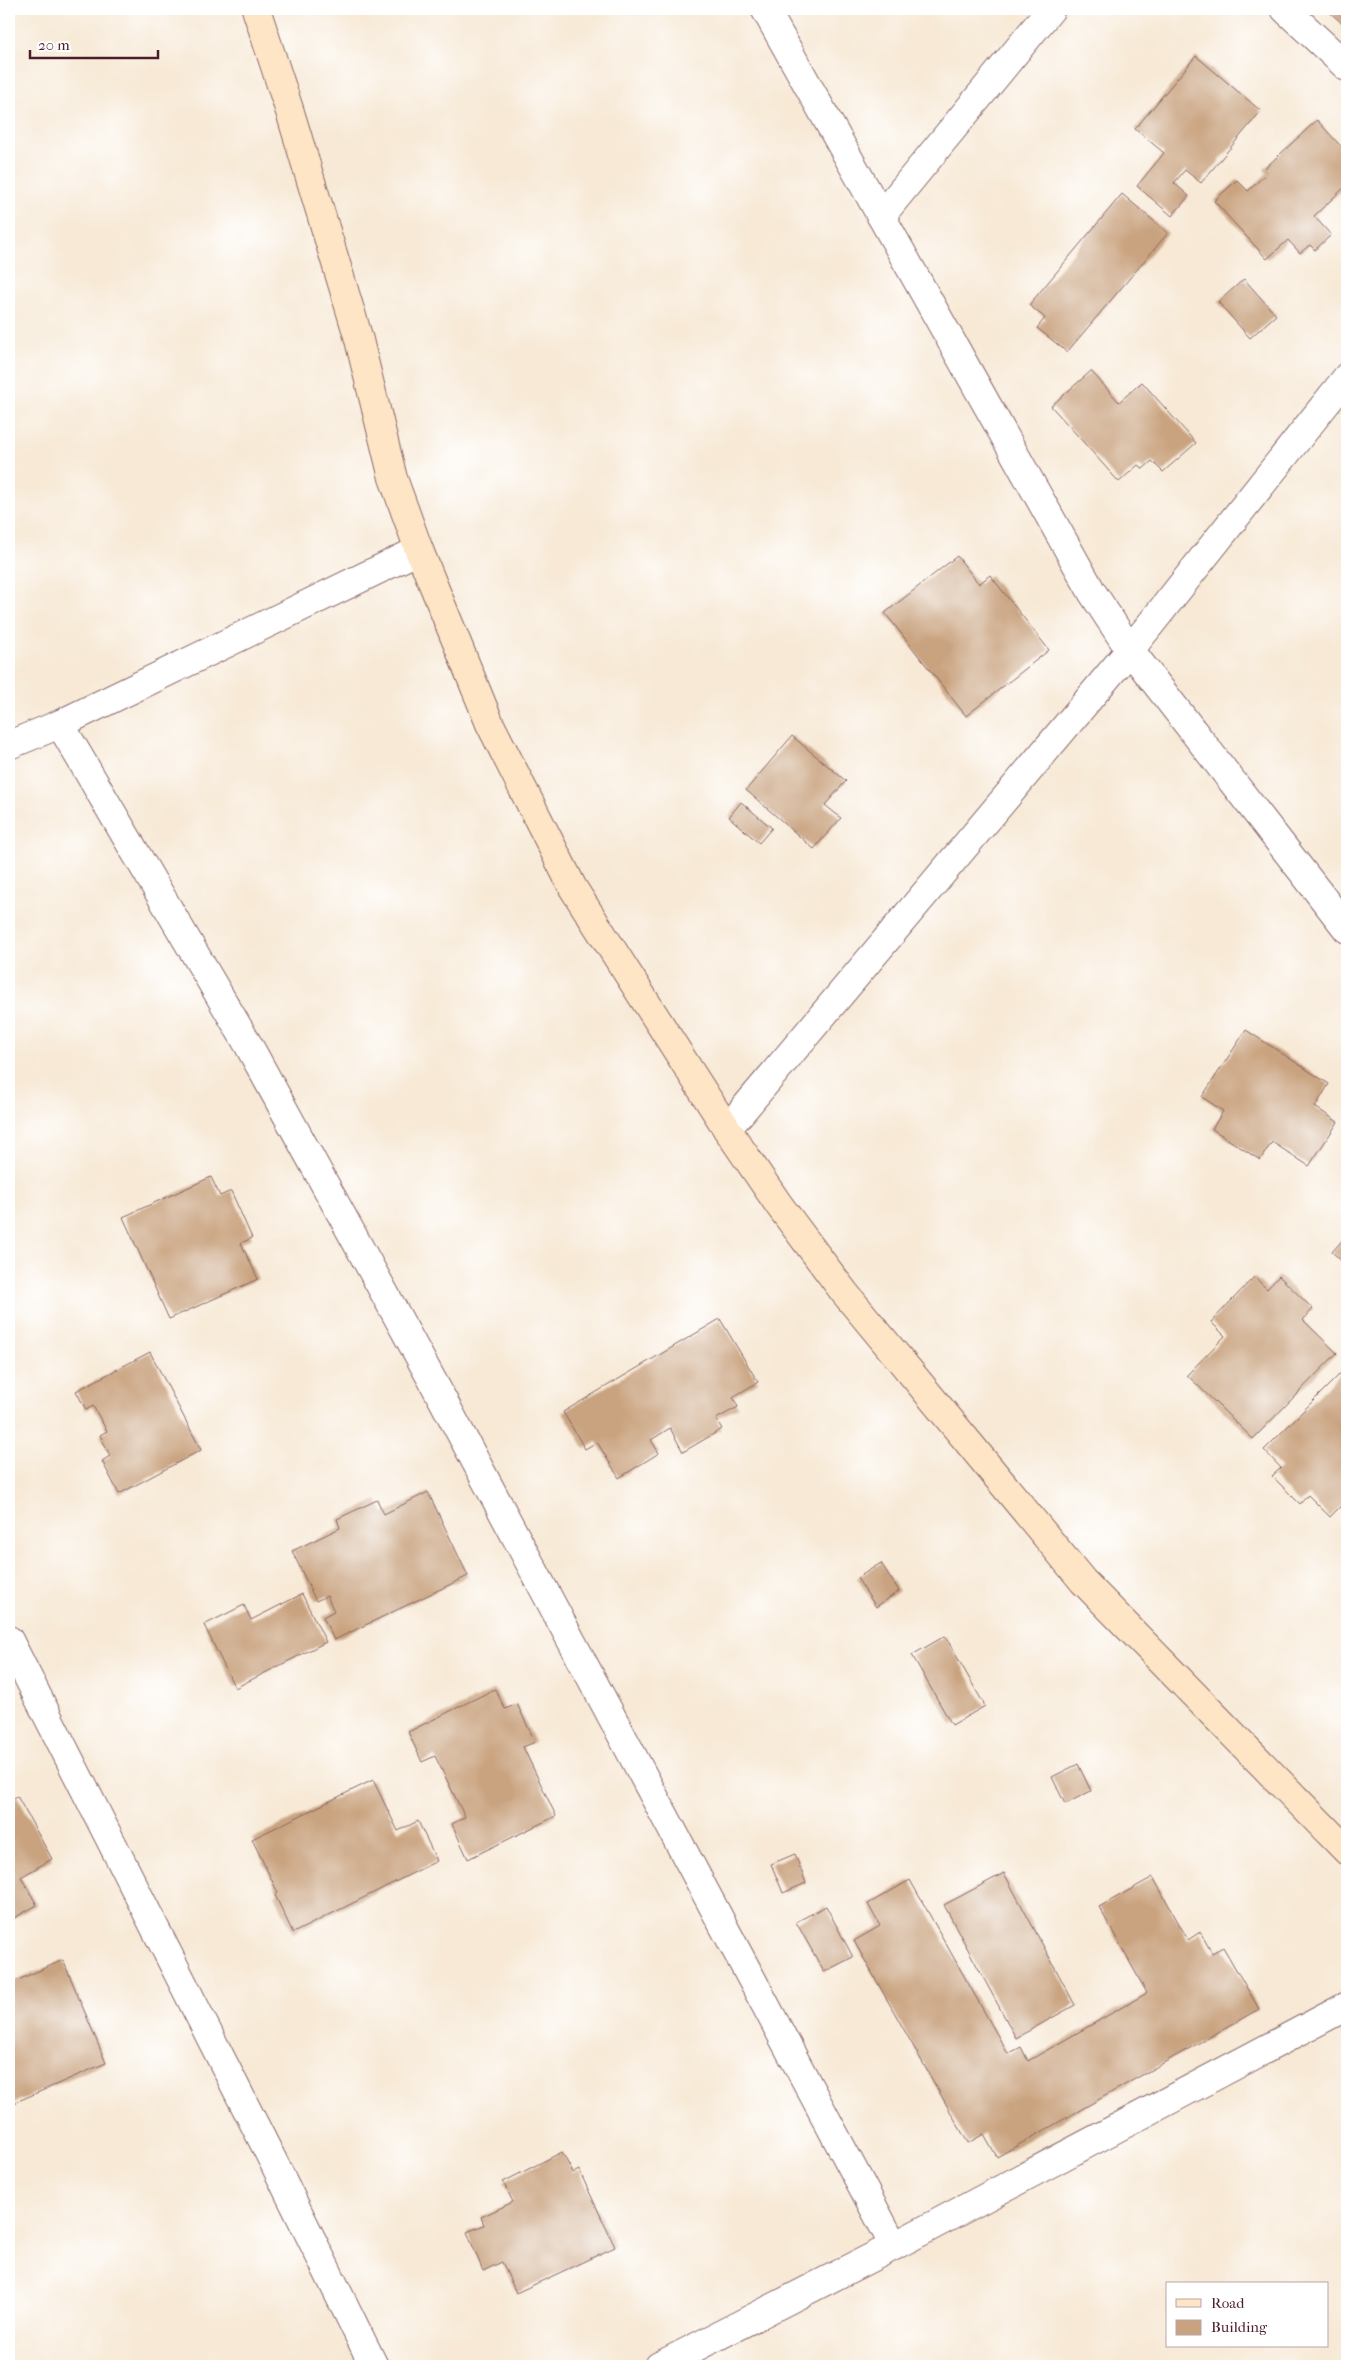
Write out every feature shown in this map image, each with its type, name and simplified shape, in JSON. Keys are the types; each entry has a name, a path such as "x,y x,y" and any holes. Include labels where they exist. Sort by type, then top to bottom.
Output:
{"main road":[{"path":"256,9 290,112 358,336 393,478 418,550 490,724 573,888 727,1129 779,1206 844,1292 1083,1581 1347,1851"}],"street":[{"path":"765,9 1087,584 1130,650 1347,929"},
{"path":"881,216 1051,9"},
{"path":"1285,9 1347,67"},
{"path":"727,1129 1130,650 1347,377"},
{"path":"9,745 60,724 418,550"},
{"path":"60,724 249,1046 437,1389 894,2246"},
{"path":"9,1640 273,2161 374,2366"},
{"path":"659,2366 894,2246 1347,2006"}],"building":[{"path":"1326,9 1347,9 1347,17 1342,23"},
{"path":"1196,56 1261,111 1201,183 1185,170 1174,183 1189,196 1172,216 1137,186 1164,153 1135,129"},
{"path":"1317,120 1347,153 1347,185 1314,216 1331,235 1315,250 1310,245 1300,253 1288,240 1267,259 1214,201 1237,180 1248,191 1267,173 1264,169"},
{"path":"1122,194 1168,233 1067,352 1037,328 1045,318 1029,305"},
{"path":"1244,279 1276,315 1250,338 1218,302"},
{"path":"1091,371 1119,402 1142,382 1196,443 1163,472 1152,461 1143,469 1138,465 1119,482 1051,406"},
{"path":"957,556 979,584 990,575 1049,650 966,716 885,613"},
{"path":"792,736 846,781 825,805 841,818 814,849 746,790"},
{"path":"741,802 772,828 759,843 729,817"},
{"path":"1246,1030 1329,1084 1315,1107 1338,1122 1309,1166 1272,1142 1260,1160 1212,1129 1223,1111 1202,1097"},
{"path":"211,1177 220,1196 231,1191 252,1238 241,1243 258,1279 169,1319 123,1217"},
{"path":"1347,1235 1347,1266 1332,1252"},
{"path":"1279,1276 1313,1309 1303,1320 1337,1353 1253,1439 1187,1375 1225,1336 1211,1322 1254,1277 1267,1289"},
{"path":"720,1319 758,1382 733,1397 738,1407 716,1419 722,1429 683,1452 670,1428 651,1440 659,1453 619,1478 597,1442 585,1449 563,1412"},
{"path":"150,1352 201,1450 119,1494 102,1461 110,1456 100,1435 107,1431 93,1406 86,1410 76,1391"},
{"path":"1347,1367 1347,1500 1330,1517 1308,1495 1300,1504 1272,1476 1281,1468 1264,1450"},
{"path":"428,1492 468,1576 334,1640 323,1617 334,1611 327,1596 316,1601 292,1551 340,1528 337,1519 377,1500 384,1514"},
{"path":"881,1563 899,1591 876,1607 857,1578"},
{"path":"302,1594 326,1642 235,1688 204,1625 244,1605 251,1620"},
{"path":"945,1636 985,1706 952,1725 912,1655"},
{"path":"495,1689 505,1709 517,1704 535,1742 523,1747 556,1816 468,1859 452,1824 465,1817 435,1756 422,1762 408,1732"},
{"path":"1078,1764 1091,1791 1065,1804 1052,1777"},
{"path":"373,1780 398,1831 418,1821 437,1861 293,1933 275,1895 278,1893 252,1839"},
{"path":"17,1796 52,1859 21,1877 37,1905 9,1921 9,1801"},
{"path":"795,1854 806,1883 783,1893 771,1864"},
{"path":"1004,1873 1075,2005 1016,2038 944,1905"},
{"path":"1153,1877 1188,1940 1200,1932 1212,1953 1223,1947 1259,2009 997,2157 984,2134 968,2143 854,1941 880,1926 868,1904 910,1880 1008,2054 1021,2047 1028,2061 1147,1993 1099,1907"},
{"path":"826,1906 853,1957 824,1972 796,1922"},
{"path":"63,1960 106,2063 9,2105 9,1984"},
{"path":"562,2152 573,2173 579,2170 615,2247 516,2293 502,2262 483,2271 467,2232 484,2225 481,2217 513,2202 503,2182"}]}
